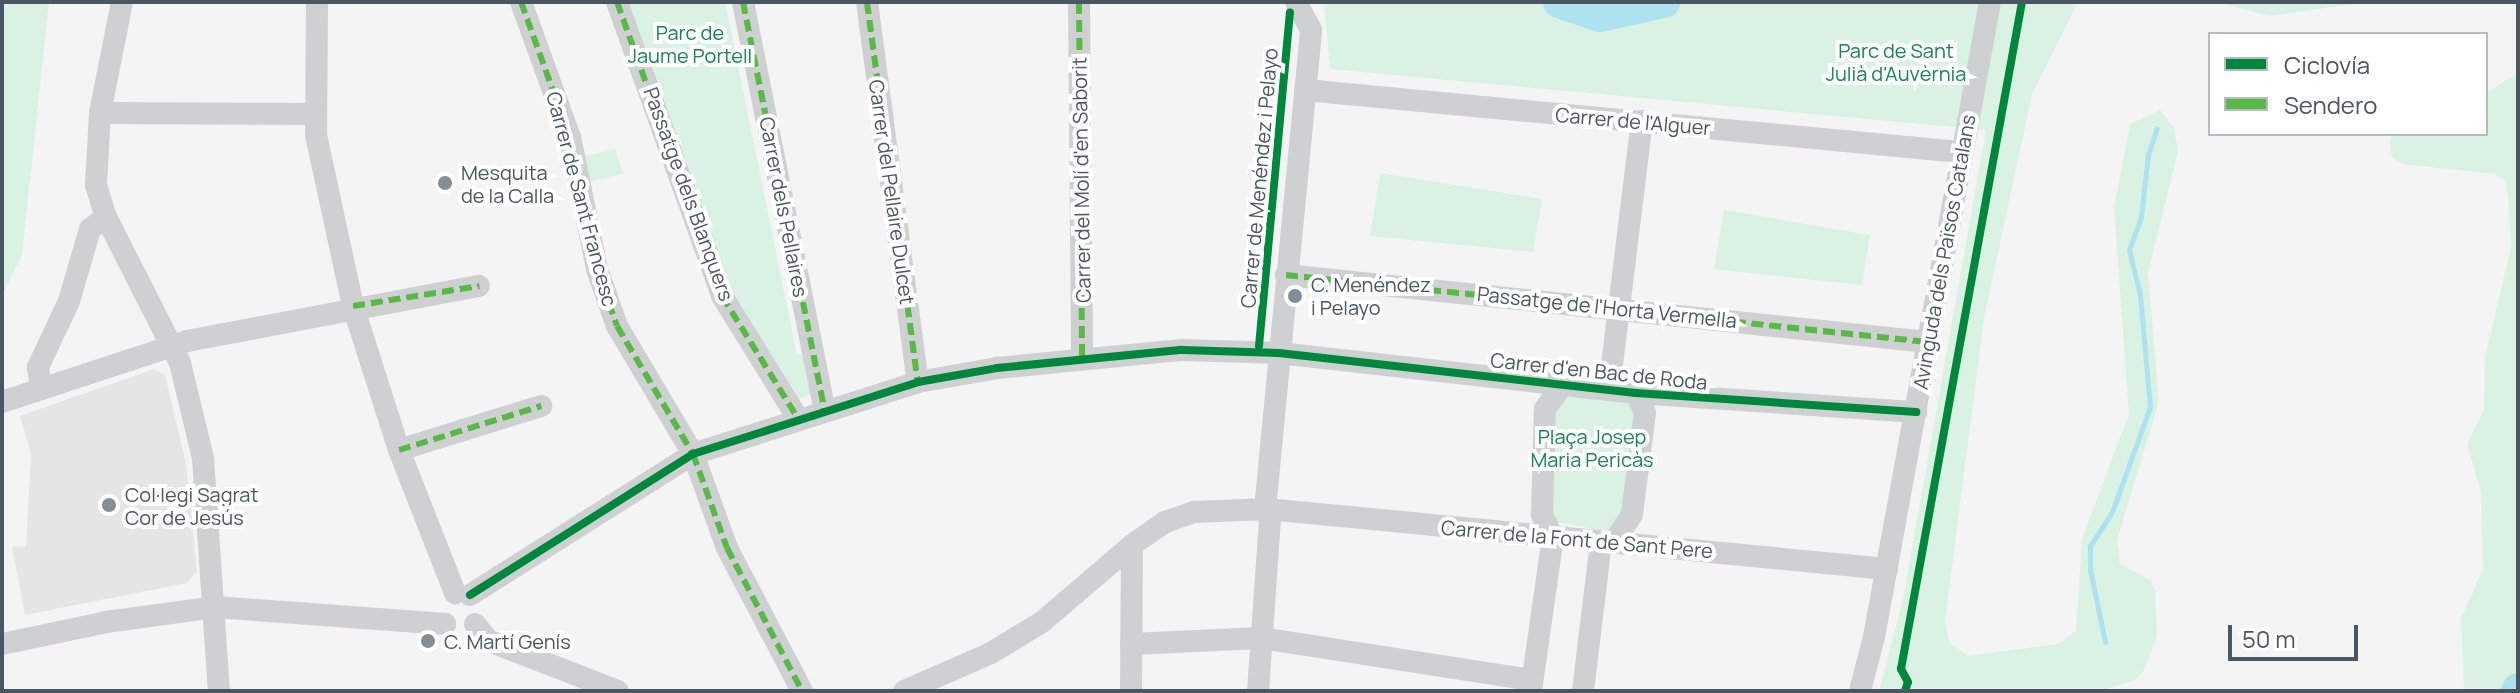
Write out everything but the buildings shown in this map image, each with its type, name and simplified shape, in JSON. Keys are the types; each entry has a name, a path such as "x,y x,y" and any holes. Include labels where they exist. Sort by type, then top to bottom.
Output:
{"street":[{"path":"122,2 100,113 96,185 106,217 172,347 203,458 219,691"},
{"path":"317,2 314,114 353,306 399,450 463,594 478,605 475,624 489,641 618,691"},
{"name":"Carrer de Sant Francesc","path":"521,2 570,137 597,269 617,326 693,454 727,548 802,691"},
{"name":"Passatge dels Blanquers","path":"617,2 722,296 799,420"},
{"name":"Carrer dels Pellaires","path":"743,2 825,411"},
{"name":"Carrer del Pellaire Dulcet","path":"867,2 918,382"},
{"name":"Carrer del Molí d'en Saborit","path":"1079,2 1082,357"},
{"name":"Carrer de Menéndez i Pelayo","path":"1258,691 1279,353 1311,30 1296,2"},
{"name":"Avinguda dels Països Catalans","path":"1860,690 1887,569 1960,152 1990,2"},
{"name":"Carrer de l'Alguer","path":"1305,90 1960,152"},
{"path":"100,113 314,114"},
{"path":"1609,389 1642,121"},
{"path":"41,389 38,367 69,301 90,229 106,217"},
{"name":"Passatge de l'Horta Vermella","path":"1286,275 1619,307 1928,342"},
{"path":"2,402 172,347 353,306 479,286"},
{"name":"Carrer d'en Bac de Roda","path":"463,594 693,454 918,382 1082,357 1182,350 1279,353 1636,393 1916,412"},
{"path":"1131,644 1261,638 1532,685 1553,537 1542,515 1545,409 1563,384"},
{"path":"1583,691 1608,542 1629,522 1634,501 1645,413 1636,393"},
{"path":"399,450 541,406"},
{"name":"Carrer de la Font de Sant Pere","path":"904,691 991,653 1042,622 1132,545 1165,522 1194,512 1268,509 1887,569"},
{"path":"1131,691 1132,545"},
{"path":"445,624 441,605 463,594"},
{"path":"2,644 106,622 215,607 445,624 463,631 475,624"}],"shaded area":[{"name":"Col·legi Sagrat Cor de Jesús","path":"154,369 165,375 186,464 197,571 187,583 25,615 12,547 26,546 31,454 20,416"}],"green space":[{"path":"2,2 49,2 22,255 2,296"},
{"name":"Parc de Jaume Portell","path":"628,2 725,2 797,355 810,353 817,393 790,401 731,293"},
{"name":"Parc de Sant Julià d'Auvèrnia","path":"1324,2 2078,2 2032,94 1984,318 1945,621 1949,642 1968,656 2058,644 2076,631 2082,539 2129,414 2114,208 2130,124 2160,110 2174,128 2178,151 2148,273 2159,402 2117,540 2120,564 2150,580 2155,590 2157,636 2144,670 2135,680 2100,691 1879,691 1903,599 1986,130 1330,69"},
{"path":"2218,2 2366,2 2269,16"},
{"path":"2518,73 2518,691 2464,691 2461,618 2483,570 2481,492 2467,444 2484,410 2485,357 2511,247 2506,182 2496,174 2402,164 2392,157 2390,145 2391,136 2488,136 2488,92"},
{"path":"615,149 623,174 587,182 582,157"},
{"path":"1380,173 1542,199 1533,252 1370,236"},
{"path":"1724,210 1870,235 1862,285 1714,269"},
{"name":"Plaça Josep Maria Pericàs","path":"1567,393 1636,405 1624,516 1611,532 1551,521 1553,413"}],"waterway":[{"path":"1559,2 1600,16 1664,2"},
{"path":"2105,642 2090,569 2090,546 2112,512 2150,407 2140,295 2129,250 2141,217 2148,155 2157,128"}],"marked path":[{"path":"521,2 570,137 597,269 617,326 693,454 727,548 802,691"},
{"path":"617,2 722,296 799,420"},
{"path":"743,2 825,411"},
{"path":"867,2 918,382"},
{"path":"1079,2 1082,357"},
{"path":"1286,275 1928,342"},
{"path":"353,306 479,286"},
{"path":"399,450 541,406"}],"cycle path":[{"path":"1905,691 1908,682 1901,669 2022,2"},
{"path":"1259,346 1290,12"},
{"path":"470,595 693,454 918,382 997,368 1182,350 1279,353 1636,393 1916,412"}],"place":[{"name":"Mesquita de la Calla","path":"445,183"},
{"name":"C. Menéndez i Pelayo","path":"1295,296"},
{"name":"Col·legi Sagrat Cor de Jesús","path":"109,505"},
{"name":"C. Martí Genís","path":"428,641"}]}
